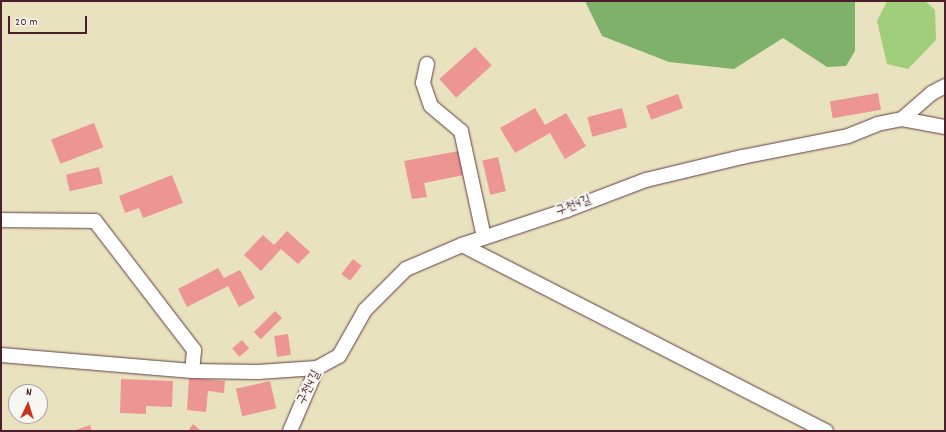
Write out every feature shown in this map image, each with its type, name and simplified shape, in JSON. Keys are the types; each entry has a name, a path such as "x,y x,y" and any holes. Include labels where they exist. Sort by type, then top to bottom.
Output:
{"lane":[{"path":"427,64 423,83 431,106 461,131 484,237"},
{"path":"902,119 932,93 945,86"},
{"name":"구천4길","path":"290,431 317,368 339,356 365,310 406,269 462,245 567,210 646,180 742,157 848,136 877,124 902,119 945,127"},
{"path":"1,220 95,221 194,350 192,371"},
{"path":"462,245 826,431"},
{"path":"1,355 192,371 258,372 317,368"}],"green space":[{"path":"585,1 855,1 855,51 846,66 827,67 783,38 734,69 669,62 602,36"},
{"path":"887,1 925,1 935,10 936,40 908,69 887,64 877,21"}],"building":[{"path":"475,47 492,66 456,98 439,79"},
{"path":"878,93 881,110 833,118 830,102"},
{"path":"678,94 683,108 651,120 646,106"},
{"path":"535,108 545,125 566,113 586,146 565,159 550,133 515,153 500,128"},
{"path":"622,108 627,127 592,137 587,117"},
{"path":"94,123 103,147 60,164 51,139"},
{"path":"459,151 464,175 424,183 427,197 412,199 404,161"},
{"path":"498,157 506,191 490,195 482,161"},
{"path":"99,167 103,184 70,191 66,175"},
{"path":"172,175 183,203 143,218 139,208 125,213 119,196"},
{"path":"287,231 310,252 298,264 281,249 261,271 244,255 263,235 274,245"},
{"path":"353,259 362,266 350,281 341,274"},
{"path":"218,268 224,278 240,270 255,298 239,307 228,286 187,307 178,289"},
{"path":"275,311 282,318 261,339 254,332"},
{"path":"288,334 291,355 277,357 274,336"},
{"path":"242,340 249,348 239,357 232,349"},
{"path":"189,378 225,381 224,393 208,391 206,412 187,410"},
{"path":"121,379 173,381 172,407 146,406 146,414 120,413"},
{"path":"270,381 276,408 242,416 236,389"},
{"path":"193,424 201,431 188,431"},
{"path":"90,425 92,431 73,431"}]}
